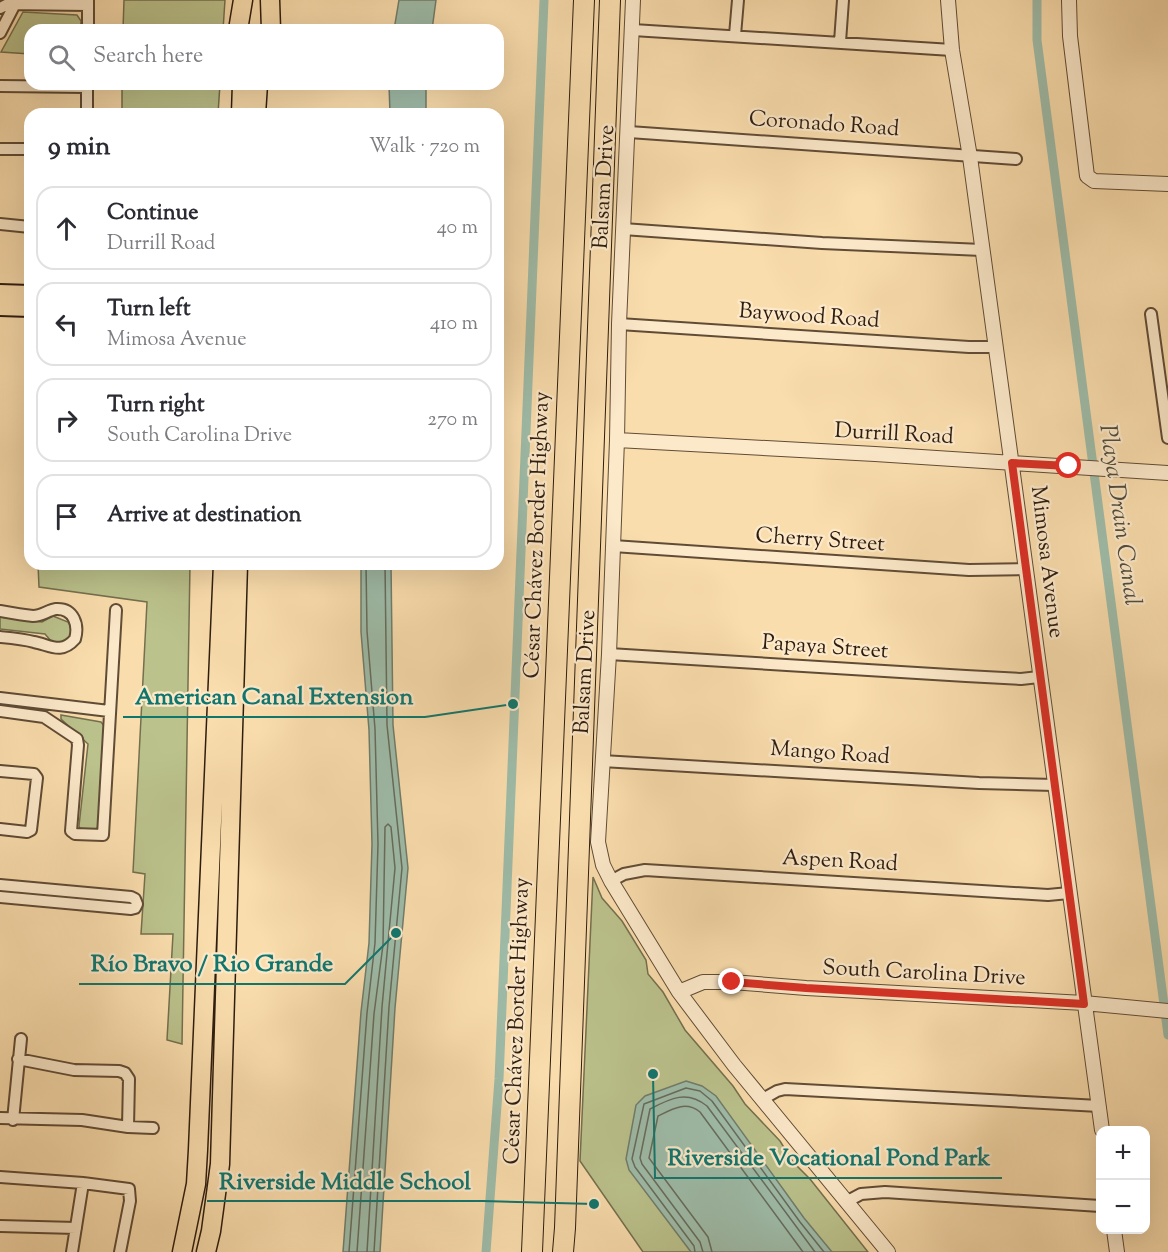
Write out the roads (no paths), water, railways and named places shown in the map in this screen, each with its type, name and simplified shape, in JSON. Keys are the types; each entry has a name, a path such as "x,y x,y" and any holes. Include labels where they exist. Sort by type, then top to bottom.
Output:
{"highway":[{"path":"239,24 244,0"},
{"path":"244,0 244,24"},
{"path":"261,24 263,0"},
{"path":"270,0 271,24"},
{"name":"César Chávez Border Highway","path":"532,1252 584,0"},
{"path":"565,1252 610,0"},
{"path":"231,108 232,90"},
{"path":"241,108 242,90"},
{"path":"256,108 258,90"},
{"path":"268,108 269,90"},
{"path":"206,1252 212,1231 220,1164 231,847 227,570"},
{"path":"182,1252 196,1184 217,704 227,570"},
{"path":"231,847 237,825 248,570"},
{"path":"527,1252 534,1210"}],"main road":[{"path":"0,292 24,294"},
{"path":"0,307 24,308"}],"street":[{"name":"Balsam Drive","path":"633,0 619,324 609,654 598,842 603,865 611,881 680,992 727,1055 888,1252"},
{"path":"735,35 738,0"},
{"path":"840,42 843,0"},
{"name":"Mimosa Avenue","path":"948,0 952,50 1012,463 1039,677 1101,1126"},
{"path":"1069,0 1070,36 1088,176 1094,181 1168,184"},
{"path":"0,33 12,3 88,2 88,24"},
{"path":"633,30 952,50"},
{"path":"0,86 24,86"},
{"path":"87,90 87,108"},
{"name":"Coronado Road","path":"629,132 1016,159"},
{"path":"0,149 24,149"},
{"path":"0,224 24,226"},
{"path":"623,229 822,243 982,250"},
{"path":"1151,314 1163,361 1168,438"},
{"name":"Baywood Road","path":"619,324 995,347"},
{"name":"Durrill Road","path":"617,440 1168,473"},
{"name":"Cherry Street","path":"613,546 969,570 1026,569"},
{"path":"0,611 36,616 61,610 72,616 77,626 75,639 57,649 37,642 0,637"},
{"path":"0,711 44,717 78,741 71,831 75,834 102,836 105,833 109,711 116,610"},
{"name":"Papaya Street","path":"609,654 1021,679 1039,677"},
{"path":"0,698 109,711"},
{"path":"44,717 46,704"},
{"name":"Mango Road","path":"602,761 967,783 1054,785"},
{"path":"0,771 34,774 37,778 31,830 27,832 0,829"},
{"name":"Aspen Road","path":"611,881 624,874 645,870 1048,895 1069,893"},
{"path":"0,885 131,897 137,904 131,909 0,897"},
{"path":"68,904 69,891"},
{"name":"South Carolina Drive","path":"680,992 703,982 732,982 1168,1011"},
{"path":"13,1120 21,1039"},
{"path":"18,1059 74,1070 124,1073 129,1081 128,1127"},
{"path":"763,1098 777,1090 785,1089 1099,1106"},
{"path":"0,1118 82,1120 128,1127 153,1128"},
{"path":"0,1177 129,1189 131,1193 120,1252"},
{"path":"72,1252 83,1183"},
{"path":"846,1202 861,1194 885,1192 1096,1206"},
{"path":"0,1226 76,1228"},
{"path":"1115,1234 1118,1252"}],"water":[{"path":"399,0 436,0 433,24 395,24"},
{"path":"389,90 426,90 426,108 390,108"},
{"path":"361,570 391,570 393,725 408,868 395,1008 380,1252 343,1252 361,1012 369,943 372,844 369,730 361,632"},
{"path":"686,1081 702,1086 716,1096 804,1218 832,1252 691,1252 629,1170 626,1159 636,1105 645,1096"}],"waterway":[{"path":"486,1252 499,1079 544,0"},
{"name":"Playa Drain Canal","path":"1037,0 1037,40 1168,1035"}],"place":[{"name":"American Canal Extension","path":"513,704"},
{"name":"Río Bravo / Rio Grande","path":"396,933"},
{"name":"Riverside Vocational Pond Park","path":"653,1074"},
{"name":"Riverside Middle School","path":"594,1204"}]}
